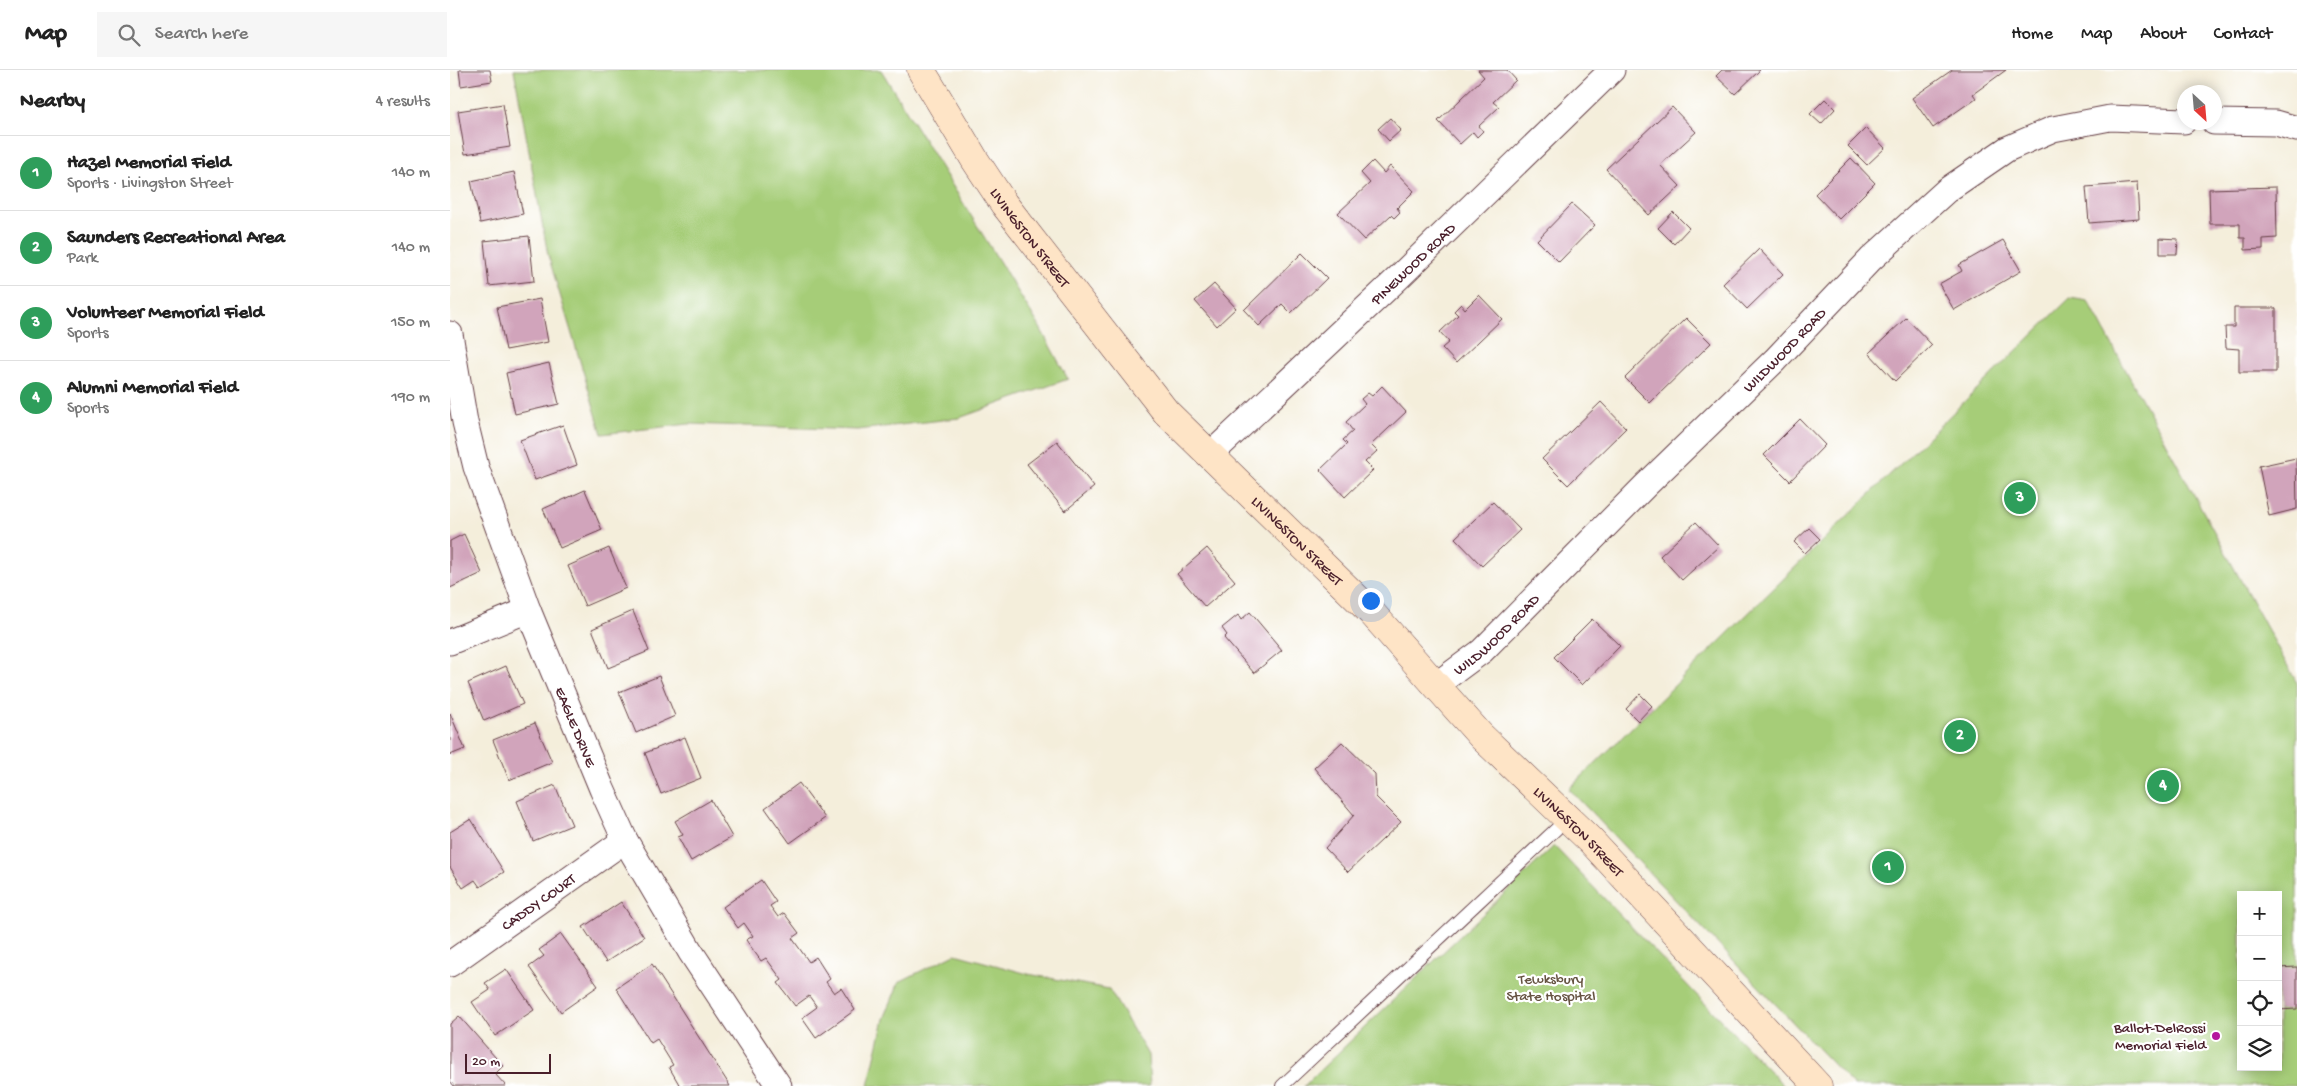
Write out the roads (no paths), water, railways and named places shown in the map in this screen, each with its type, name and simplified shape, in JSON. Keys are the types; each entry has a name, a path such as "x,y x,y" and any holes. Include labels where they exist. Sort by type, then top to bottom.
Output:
{"street":[{"name":"LIVINGSTON STREET","path":"921,70 1004,204 1166,412 1371,612 1481,736 1568,819 1818,1086"},
{"name":"PINEWOOD ROAD","path":"1210,456 1398,278 1612,70"},
{"name":"WILDWOOD ROAD","path":"1436,686 1482,651 1645,486 1775,360 1871,259 1947,190 2007,150 2053,130 2110,118 2177,121"},
{"path":"2222,122 2276,123 2297,129"},
{"name":"EAGLE DRIVE","path":"450,334 465,422 476,467 528,610 625,840 690,951 779,1086"},
{"path":"450,642 528,610"},
{"name":"CADDY COURT","path":"450,964 625,840"}],"lane":[{"path":"1282,1086 1568,819"}],"place":[{"name":"Volunteer Memorial Field","path":"2020,498"},
{"name":"Saunders Recreational Area","path":"1960,736"},
{"name":"Alumni Memorial Field","path":"2163,786"},
{"name":"Hazel Memorial Field","path":"1888,867"},
{"name":"Ballot-DelRossi Memorial Field","path":"2216,1036"}],"park label":[{"name":"Tewksbury State Hospital","path":"1551,986"}]}
